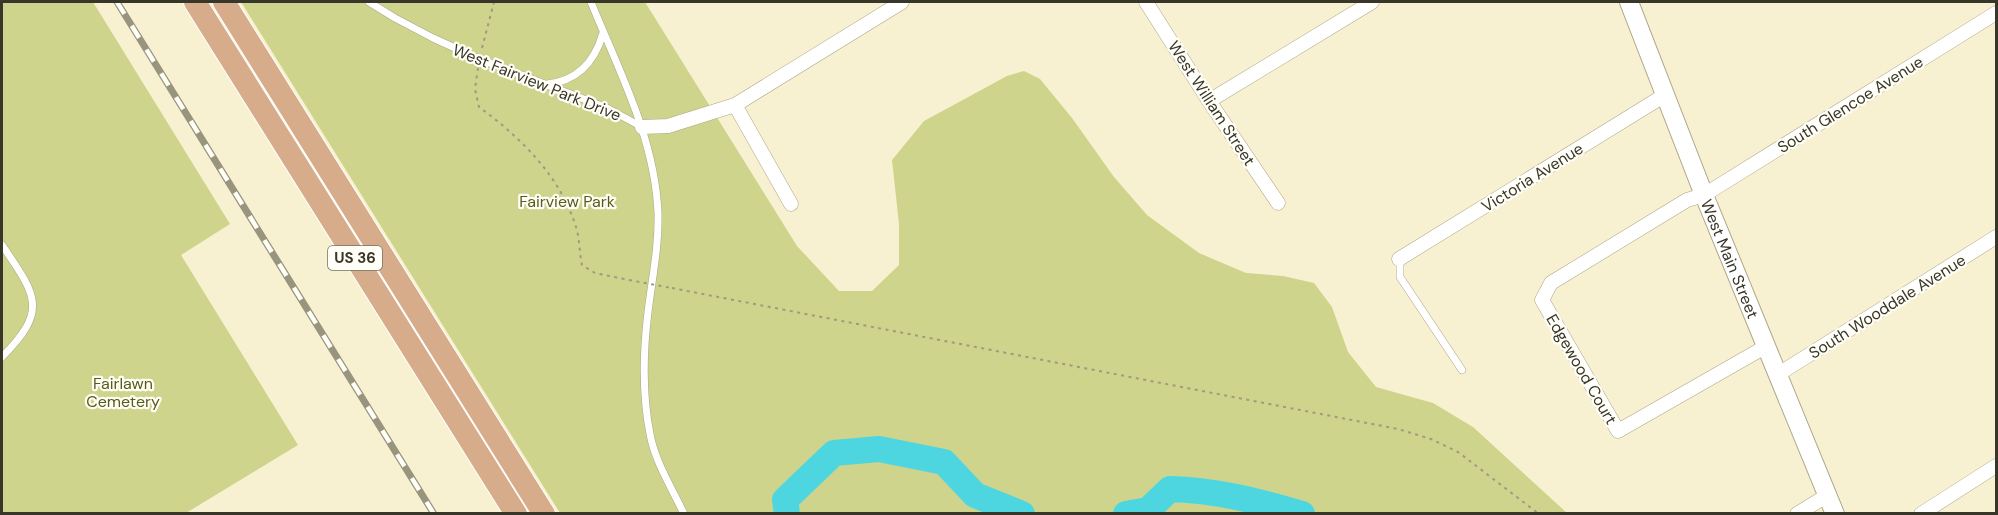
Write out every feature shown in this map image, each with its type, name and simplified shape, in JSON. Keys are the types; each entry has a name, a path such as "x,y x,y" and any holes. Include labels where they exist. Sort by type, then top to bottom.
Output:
{"main road":[{"name":"US 36","path":"195,2 516,513"},
{"name":"US 36","path":"224,2 544,513"}],"street":[{"path":"642,127 668,126 735,105 902,2"},
{"name":"West William Street","path":"1146,2 1278,203"},
{"path":"1209,101 1372,2"},
{"name":"West Main Street","path":"1629,2 1765,347 1835,513"},
{"name":"South Glencoe Avenue","path":"1704,195 1996,13"},
{"name":"Victoria Avenue","path":"1400,259 1665,95"},
{"path":"735,105 791,204"},
{"name":"Edgewood Court","path":"1704,195 1687,200 1551,283 1542,300 1618,431 1765,347"},
{"name":"South Wooddale Avenue","path":"1777,375 1996,237"},
{"path":"1921,513 1996,466"},
{"path":"1797,513 1828,495"}],"lane":[{"name":"West Fairview Park Drive","path":"369,2 394,18 479,59 607,108 642,127 654,177 658,212 657,242 645,342 645,405 650,436 658,460 684,513"},
{"path":"591,2 642,127"},
{"path":"544,84 558,83 586,67 594,57 603,33"},
{"path":"2,245 29,289 33,312 27,329 2,357"},
{"path":"1400,259 1401,278 1462,370"}],"path":[{"path":"494,2 479,59 475,89 478,107 499,122 539,161 563,194 576,226 582,265 595,273 1398,429 1431,439 1458,452 1539,513"}],"green space":[{"name":"Fairlawn Cemetery","path":"2,2 93,2 230,224 181,255 298,445 186,513 2,513"},
{"name":"Fairview Park","path":"241,2 645,2 797,246 839,291 872,291 899,265 899,224 892,160 924,121 1007,76 1024,71 1040,79 1072,118 1114,177 1147,215 1199,253 1246,273 1283,276 1314,283 1332,307 1348,352 1376,387 1433,403 1473,427 1567,513 560,513"}],"waterway":[{"path":"787,514 785,500 834,453 879,449 944,462 975,495 1022,514"},
{"path":"1126,514 1148,510 1170,489 1236,497 1302,514"}],"railway":[{"path":"117,2 434,514"}]}
